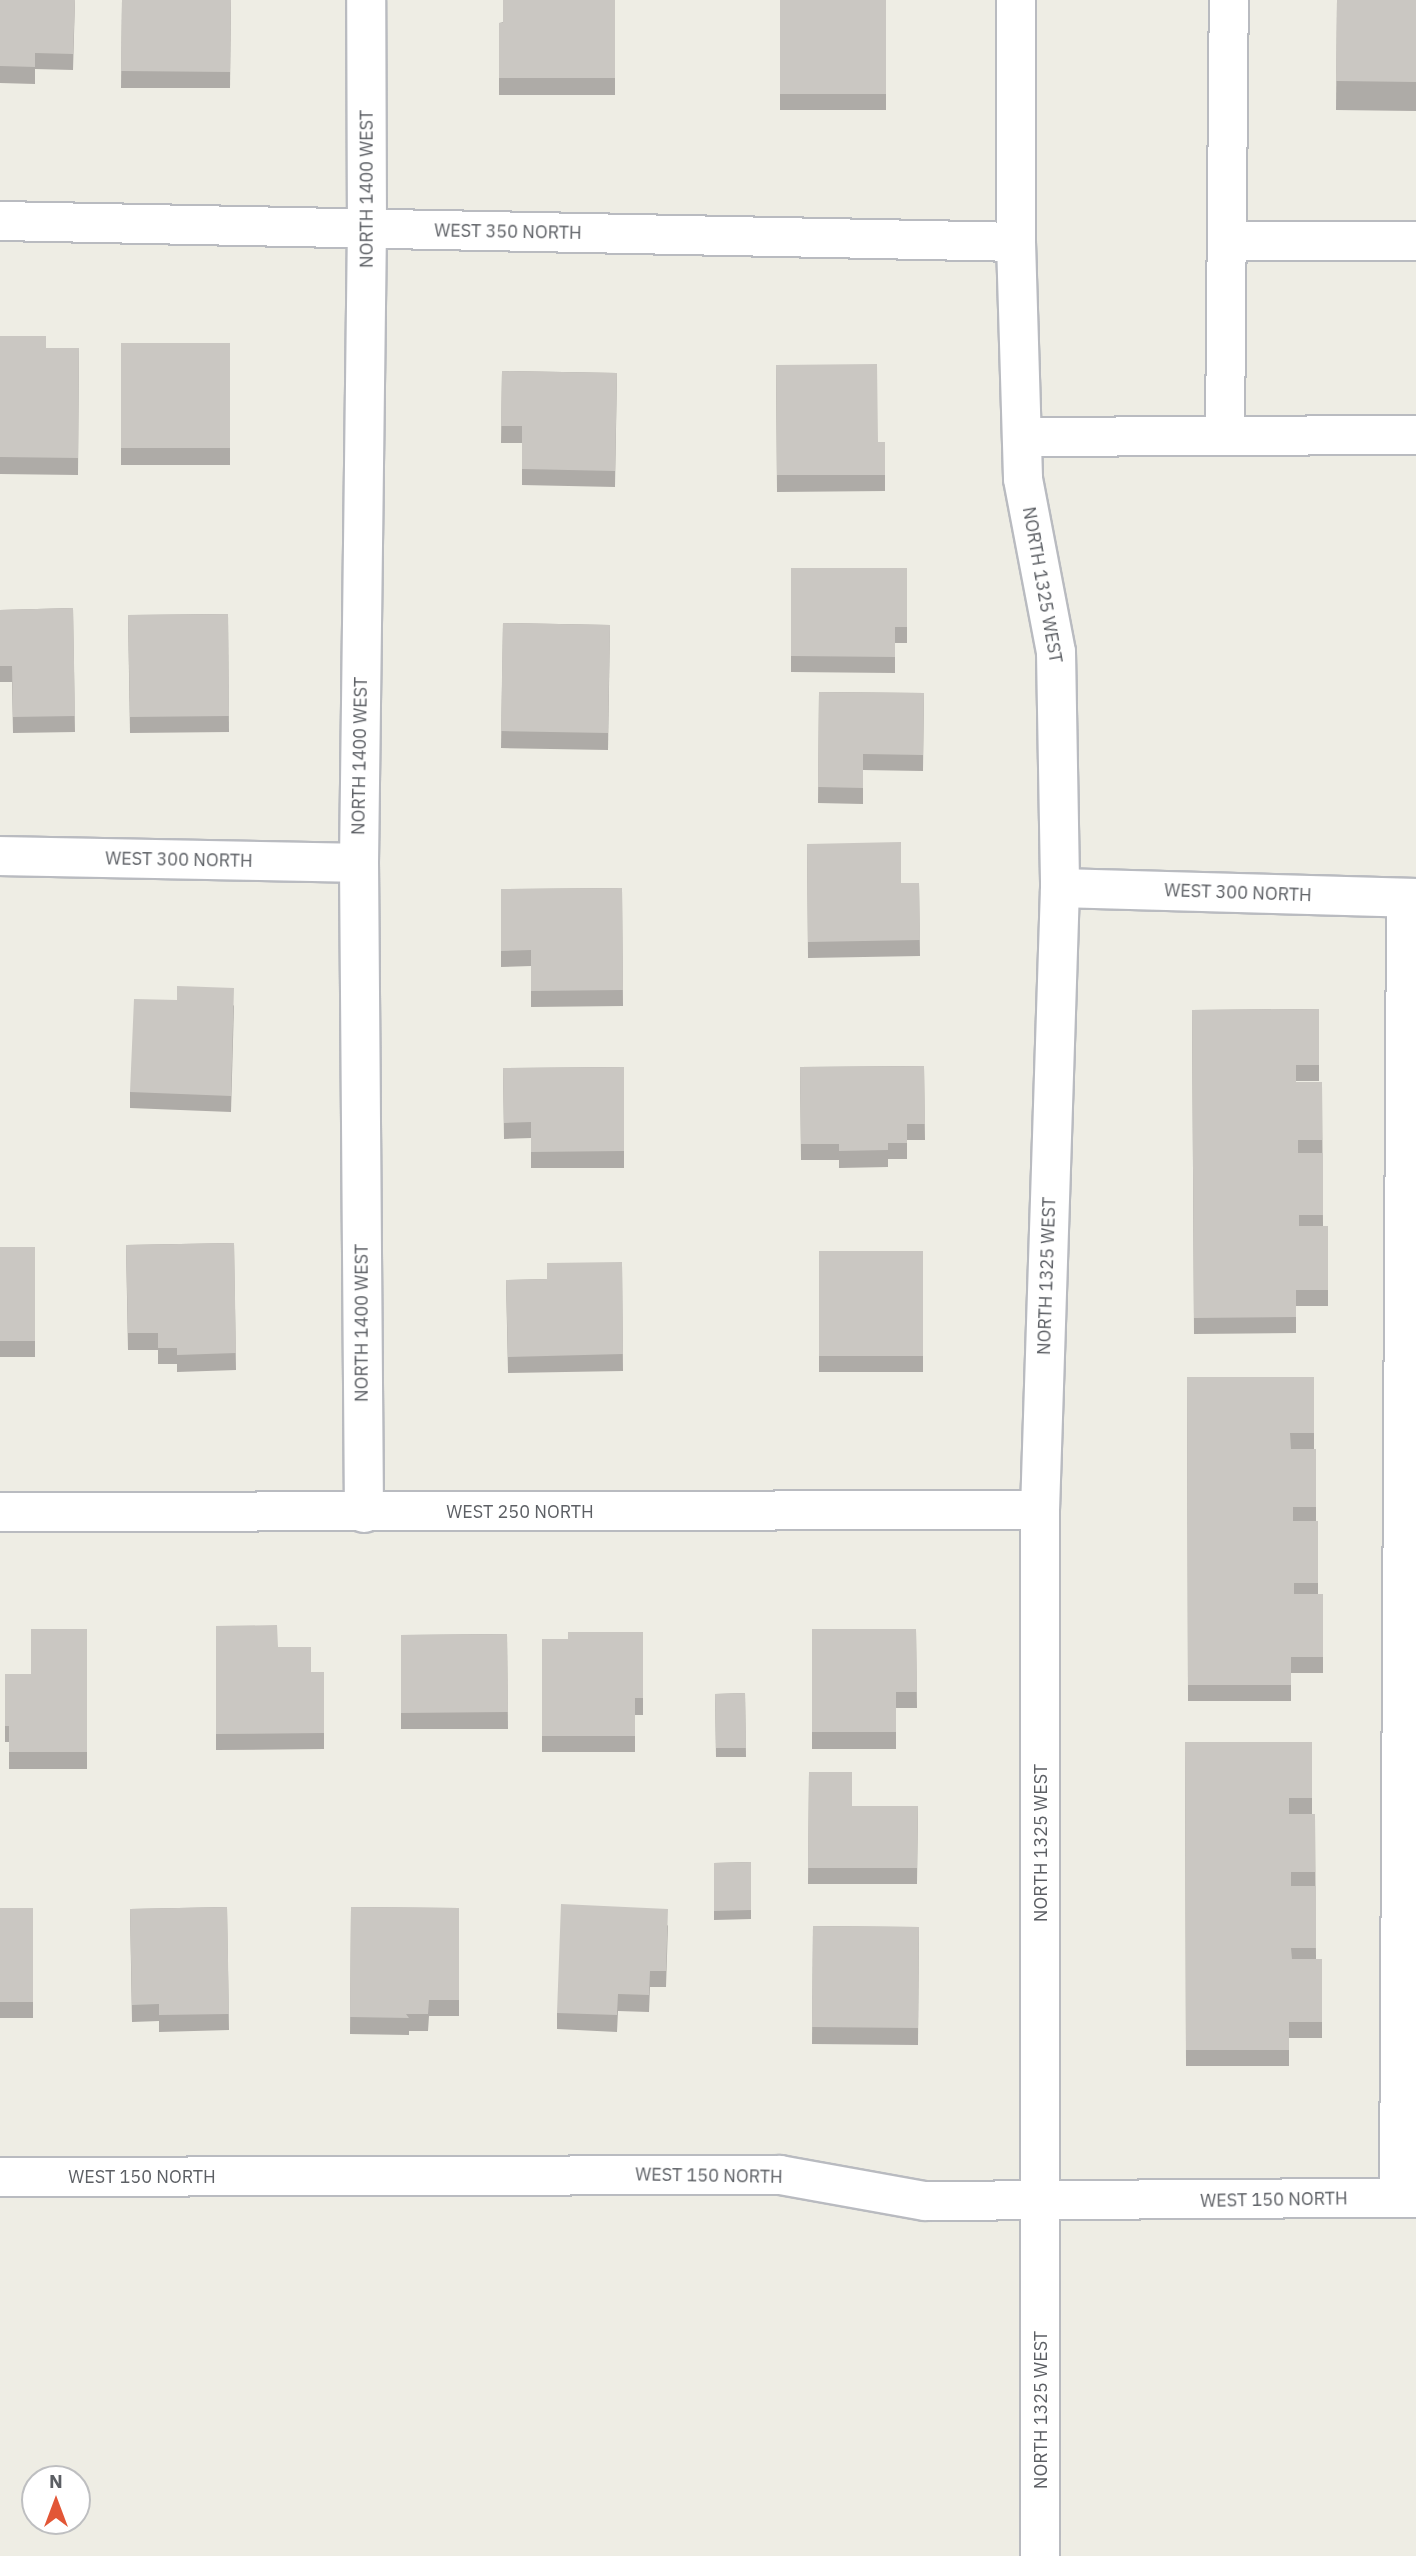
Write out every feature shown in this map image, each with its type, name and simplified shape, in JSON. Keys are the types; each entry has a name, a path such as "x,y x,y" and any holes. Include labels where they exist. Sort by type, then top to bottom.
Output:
{"street":[{"name":"NORTH 1400 WEST","path":"364,1513 359,863 367,230 366,0"},
{"name":"NORTH 1325 WEST","path":"1016,0 1016,242 1023,479 1056,652 1059,888 1040,1510 1040,2556"},
{"path":"1225,435 1229,0"},
{"name":"WEST 350 NORTH","path":"0,221 1016,242"},
{"path":"1228,241 1416,241"},
{"path":"1022,437 1416,435"},
{"name":"WEST 300 NORTH","path":"0,856 359,863"},
{"name":"WEST 300 NORTH","path":"1059,888 1411,898"},
{"path":"1408,2198 1411,898"},
{"name":"WEST 250 NORTH","path":"0,1512 1040,1510"},
{"name":"WEST 150 NORTH","path":"0,2177 780,2175 925,2201 1408,2198"}],"building":[{"path":"0,0 75,0 73,54 35,53 35,67 0,66"},
{"path":"122,0 231,0 230,72 121,71"},
{"path":"503,0 615,0 615,78 499,78 499,23 503,23"},
{"path":"780,0 886,0 886,94 780,94"},
{"path":"1337,0 1416,0 1416,82 1336,81"},
{"path":"0,336 46,336 46,348 79,348 78,458 0,457"},
{"path":"121,343 230,343 230,448 121,448"},
{"path":"877,364 878,442 885,442 885,475 777,475 776,365"},
{"path":"502,371 617,373 615,471 522,469 522,426 501,426"},
{"path":"791,568 907,568 907,627 895,627 895,657 791,656"},
{"path":"73,608 75,716 13,717 12,666 0,666 0,610"},
{"path":"228,614 229,716 130,717 128,615"},
{"path":"503,623 610,625 608,733 501,731"},
{"path":"819,692 924,693 923,755 863,754 863,788 818,787"},
{"path":"901,842 901,883 919,883 920,940 808,942 807,844"},
{"path":"622,888 623,990 531,991 531,950 501,951 501,889"},
{"path":"177,986 234,988 231,1096 130,1092 134,999 177,1000"},
{"path":"1319,1009 1319,1065 1296,1065 1296,1082 1322,1082 1322,1140 1298,1140 1298,1153 1323,1153 1323,1215 1299,1215 1299,1226 1328,1226 1328,1290 1296,1290 1296,1317 1194,1318 1192,1010"},
{"path":"924,1066 925,1124 907,1124 907,1143 888,1143 888,1150 839,1151 839,1144 801,1144 800,1067"},
{"path":"624,1067 624,1151 531,1152 531,1122 504,1123 503,1068"},
{"path":"234,1243 236,1353 177,1355 177,1348 158,1348 158,1333 128,1333 126,1245"},
{"path":"0,1247 35,1247 35,1341 0,1341"},
{"path":"819,1251 923,1251 923,1356 819,1356"},
{"path":"622,1262 623,1354 508,1357 506,1280 547,1279 547,1263"},
{"path":"1187,1377 1314,1377 1314,1433 1290,1433 1291,1449 1316,1449 1316,1507 1293,1507 1293,1521 1318,1521 1318,1583 1294,1583 1294,1594 1323,1594 1323,1657 1291,1657 1291,1685 1188,1685"},
{"path":"277,1625 278,1647 311,1647 311,1672 324,1672 324,1733 216,1734 216,1626"},
{"path":"31,1629 87,1629 87,1752 9,1752 9,1726 5,1726 5,1674 31,1674"},
{"path":"812,1629 916,1629 917,1692 896,1692 896,1732 812,1732"},
{"path":"568,1632 643,1632 643,1698 635,1698 635,1736 542,1736 542,1639 568,1639"},
{"path":"507,1634 508,1712 401,1713 401,1635"},
{"path":"745,1693 746,1748 716,1748 715,1694"},
{"path":"1185,1742 1312,1742 1312,1798 1289,1798 1289,1814 1315,1814 1315,1872 1291,1872 1291,1886 1316,1886 1316,1948 1291,1948 1292,1959 1322,1959 1322,2022 1289,2022 1289,2050 1186,2050"},
{"path":"809,1772 852,1772 852,1806 918,1806 917,1868 808,1868"},
{"path":"751,1862 751,1910 714,1911 714,1863"},
{"path":"561,1904 668,1909 666,1971 650,1971 649,1995 618,1994 617,2015 557,2013"},
{"path":"227,1907 229,2014 159,2015 159,2004 132,2005 130,1909"},
{"path":"351,1907 459,1908 459,2000 429,2000 428,2014 406,2014 409,2018 350,2017"},
{"path":"0,1908 33,1908 33,2002 0,2002"},
{"path":"813,1926 919,1927 918,2028 812,2027"}]}
